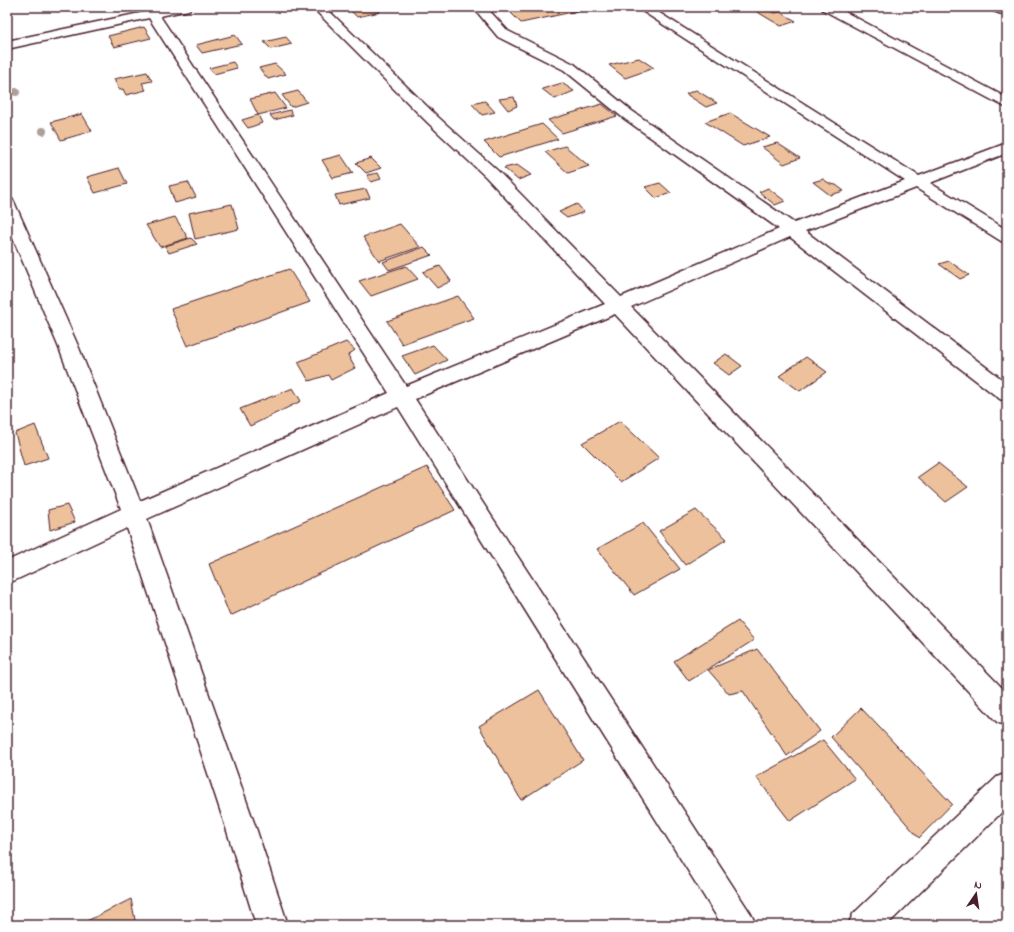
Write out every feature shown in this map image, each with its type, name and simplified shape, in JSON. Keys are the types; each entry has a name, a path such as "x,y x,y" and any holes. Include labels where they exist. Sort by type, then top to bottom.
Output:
{"street":[{"path":"7,46 151,10 185,7"},
{"path":"318,7 433,120 492,174 1007,712"},
{"path":"479,7 503,34 569,67 627,114 792,230 1007,394"},
{"path":"642,7 918,183 1007,237"},
{"path":"827,7 1007,104"},
{"path":"995,7 1007,12"},
{"path":"151,10 402,396 740,925"},
{"path":"7,573 134,514 402,396 617,306 792,230 1007,148"},
{"path":"7,204 69,348 134,514 242,831 272,925"},
{"path":"864,925 1007,787"}],"building":[{"path":"376,7 380,12 357,17 349,9"},
{"path":"499,7 523,7 524,8 505,12"},
{"path":"541,7 572,7 577,11 521,23 511,13"},
{"path":"572,7 593,7 577,11"},
{"path":"762,7 774,13 780,12 796,21 781,26 754,10"},
{"path":"144,27 151,38 114,47 108,36"},
{"path":"235,35 242,44 202,53 196,45"},
{"path":"286,37 292,44 271,49 264,42"},
{"path":"639,58 654,68 625,78 609,65"},
{"path":"233,62 237,68 214,74 209,68"},
{"path":"275,64 286,74 268,79 259,68"},
{"path":"147,72 152,81 142,83 146,90 126,95 123,89 119,90 114,79"},
{"path":"562,83 574,91 555,99 542,89"},
{"path":"696,90 717,103 706,107 686,94"},
{"path":"298,91 307,102 291,107 282,95"},
{"path":"275,93 286,108 258,115 250,99"},
{"path":"514,97 517,106 508,110 499,99"},
{"path":"485,101 495,112 482,115 472,104"},
{"path":"602,104 617,116 562,133 548,120"},
{"path":"290,110 293,115 274,120 270,115"},
{"path":"730,113 770,137 743,146 705,122"},
{"path":"82,114 92,131 61,140 51,122"},
{"path":"258,115 262,123 248,128 242,120"},
{"path":"542,124 558,139 499,157 484,142"},
{"path":"777,143 800,158 784,164 762,147"},
{"path":"565,146 589,166 568,173 545,152"},
{"path":"341,155 353,173 333,178 322,160"},
{"path":"371,158 381,168 366,173 356,163"},
{"path":"517,165 531,175 518,180 504,168"},
{"path":"119,168 127,184 95,193 87,177"},
{"path":"378,173 381,179 371,182 367,175"},
{"path":"823,179 830,184 836,185 844,191 830,195 813,182"},
{"path":"188,182 196,197 175,203 169,186"},
{"path":"660,183 671,193 656,198 645,187"},
{"path":"768,188 785,201 775,205 759,192"},
{"path":"366,189 370,198 339,205 335,195"},
{"path":"232,204 239,229 195,239 189,213"},
{"path":"577,204 584,212 567,218 559,212"},
{"path":"175,217 188,238 160,247 146,225"},
{"path":"400,224 420,247 379,261 363,237"},
{"path":"191,238 197,244 169,253 165,246"},
{"path":"424,247 432,255 389,270 383,262"},
{"path":"949,261 969,275 960,279 939,264"},
{"path":"406,266 418,279 371,296 359,281"},
{"path":"440,266 451,281 437,288 423,272"},
{"path":"289,269 310,302 187,346 171,309"},
{"path":"458,296 474,318 402,344 387,321"},
{"path":"346,342 355,350 348,355 355,368 331,380 328,375 309,381 298,362"},
{"path":"433,345 447,360 415,375 402,356"},
{"path":"726,354 742,366 729,375 713,363"},
{"path":"806,357 827,372 800,391 779,376"},
{"path":"293,388 301,401 250,426 240,409"},
{"path":"620,421 659,458 621,482 582,443"},
{"path":"35,425 48,458 24,466 15,433"},
{"path":"938,463 968,487 946,502 918,477"},
{"path":"427,467 455,510 230,616 209,564"},
{"path":"67,505 75,522 50,530 48,510"},
{"path":"696,510 727,539 685,565 659,531"},
{"path":"643,523 680,569 634,595 597,549"},
{"path":"738,621 754,640 689,681 674,661"},
{"path":"757,649 820,731 787,756 743,691 729,694 708,670"},
{"path":"539,690 583,760 521,800 479,726"},
{"path":"861,708 952,804 919,838 831,737"},
{"path":"823,740 855,779 790,821 756,777"},
{"path":"131,899 136,925 79,925"}]}
